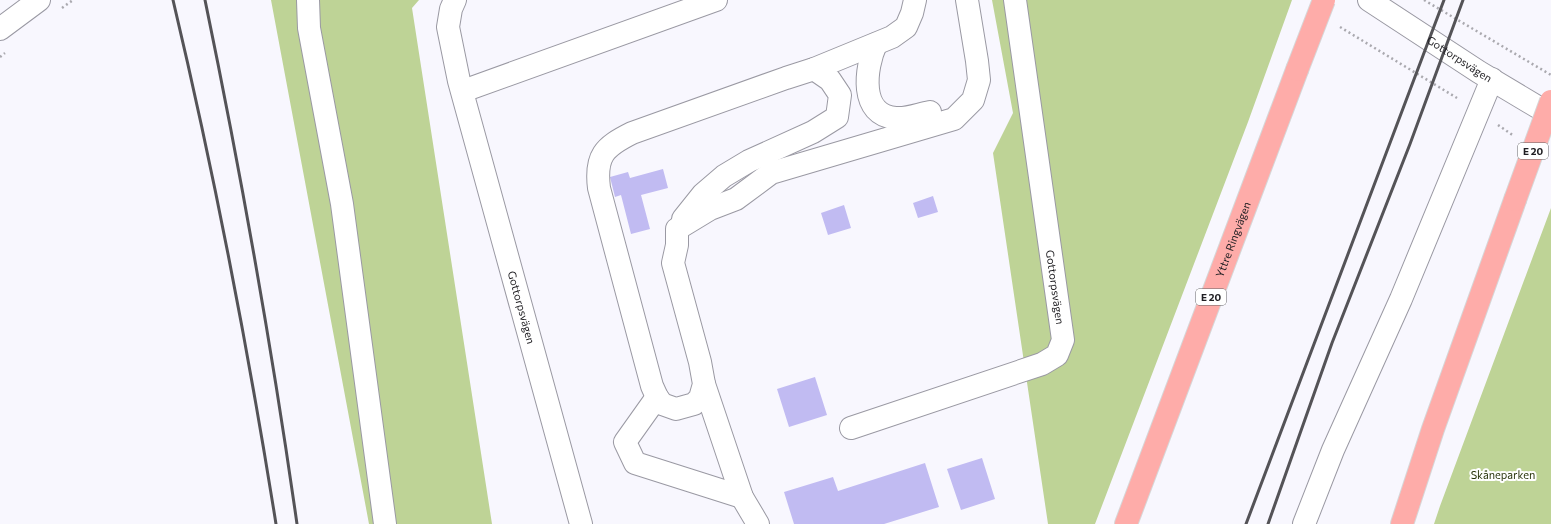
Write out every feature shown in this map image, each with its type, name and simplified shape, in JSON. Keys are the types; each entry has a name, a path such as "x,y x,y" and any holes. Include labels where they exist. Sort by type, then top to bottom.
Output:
{"highway":[{"name":"Yttre Ringvägen","path":"1126,524 1324,0"},
{"name":"E 20","path":"1402,524 1433,429 1551,101"}],"street":[{"path":"0,29 40,0"},
{"path":"308,0 309,28 342,204 385,524"},
{"name":"Gottorpsvägen","path":"455,0 451,9 448,27 463,91 581,524"},
{"path":"463,91 716,0"},
{"path":"704,384 700,398 694,404 685,408 676,409 669,407 662,404 656,397 600,188 597,174 599,161 606,150 618,140 632,133 786,78 814,70 892,37 906,28 915,0"},
{"path":"876,44 868,68 867,81 870,97 878,110 888,117 902,118 948,106 964,89 968,76 954,0"},
{"path":"736,199 771,173 954,119 973,100 979,80 978,61 967,0"},
{"path":"677,229 710,209 771,186 960,131 979,114 990,92 990,70 979,0"},
{"name":"Gottorpsvägen","path":"851,428 1042,364 1057,355 1063,340 1015,0"},
{"name":"Gottorpsvägen","path":"1369,0 1551,115"},
{"path":"758,524 742,496 704,384 700,362 673,263 677,245 677,229 684,217 703,194 724,176 749,161 813,132 836,117 840,95 830,80 814,70"},
{"path":"1304,524 1333,450 1401,299 1492,79"},
{"path":"656,397 625,442 634,463 742,496"}],"path":[{"path":"65,6 73,0"},
{"path":"1424,0 1551,75"},
{"path":"1336,24 1479,112 1518,138"}],"green space":[{"path":"271,0 419,0 412,8 492,524 369,524"},
{"path":"992,0 1292,0 1248,122 1095,524 1048,524 993,153 1013,113"},
{"name":"Skåneparken","path":"1551,208 1551,524 1434,524 1440,506"}],"building":[{"path":"663,169 668,188 641,195 650,229 631,234 621,195 615,197 610,177 628,172 630,178"},
{"path":"933,196 938,212 918,218 913,203"},
{"path":"844,205 851,228 828,235 821,213"},
{"path":"815,377 827,415 789,427 777,389"},
{"path":"982,458 995,499 961,510 947,469"},
{"path":"925,463 939,507 884,524 794,524 784,492 833,477 838,491"}],"railway":[{"path":"173,0 216,195 242,326 276,524"},
{"path":"205,0 255,261 297,524"},
{"path":"1246,524 1444,0"},
{"path":"1268,524 1332,343 1410,144 1463,0"}]}
